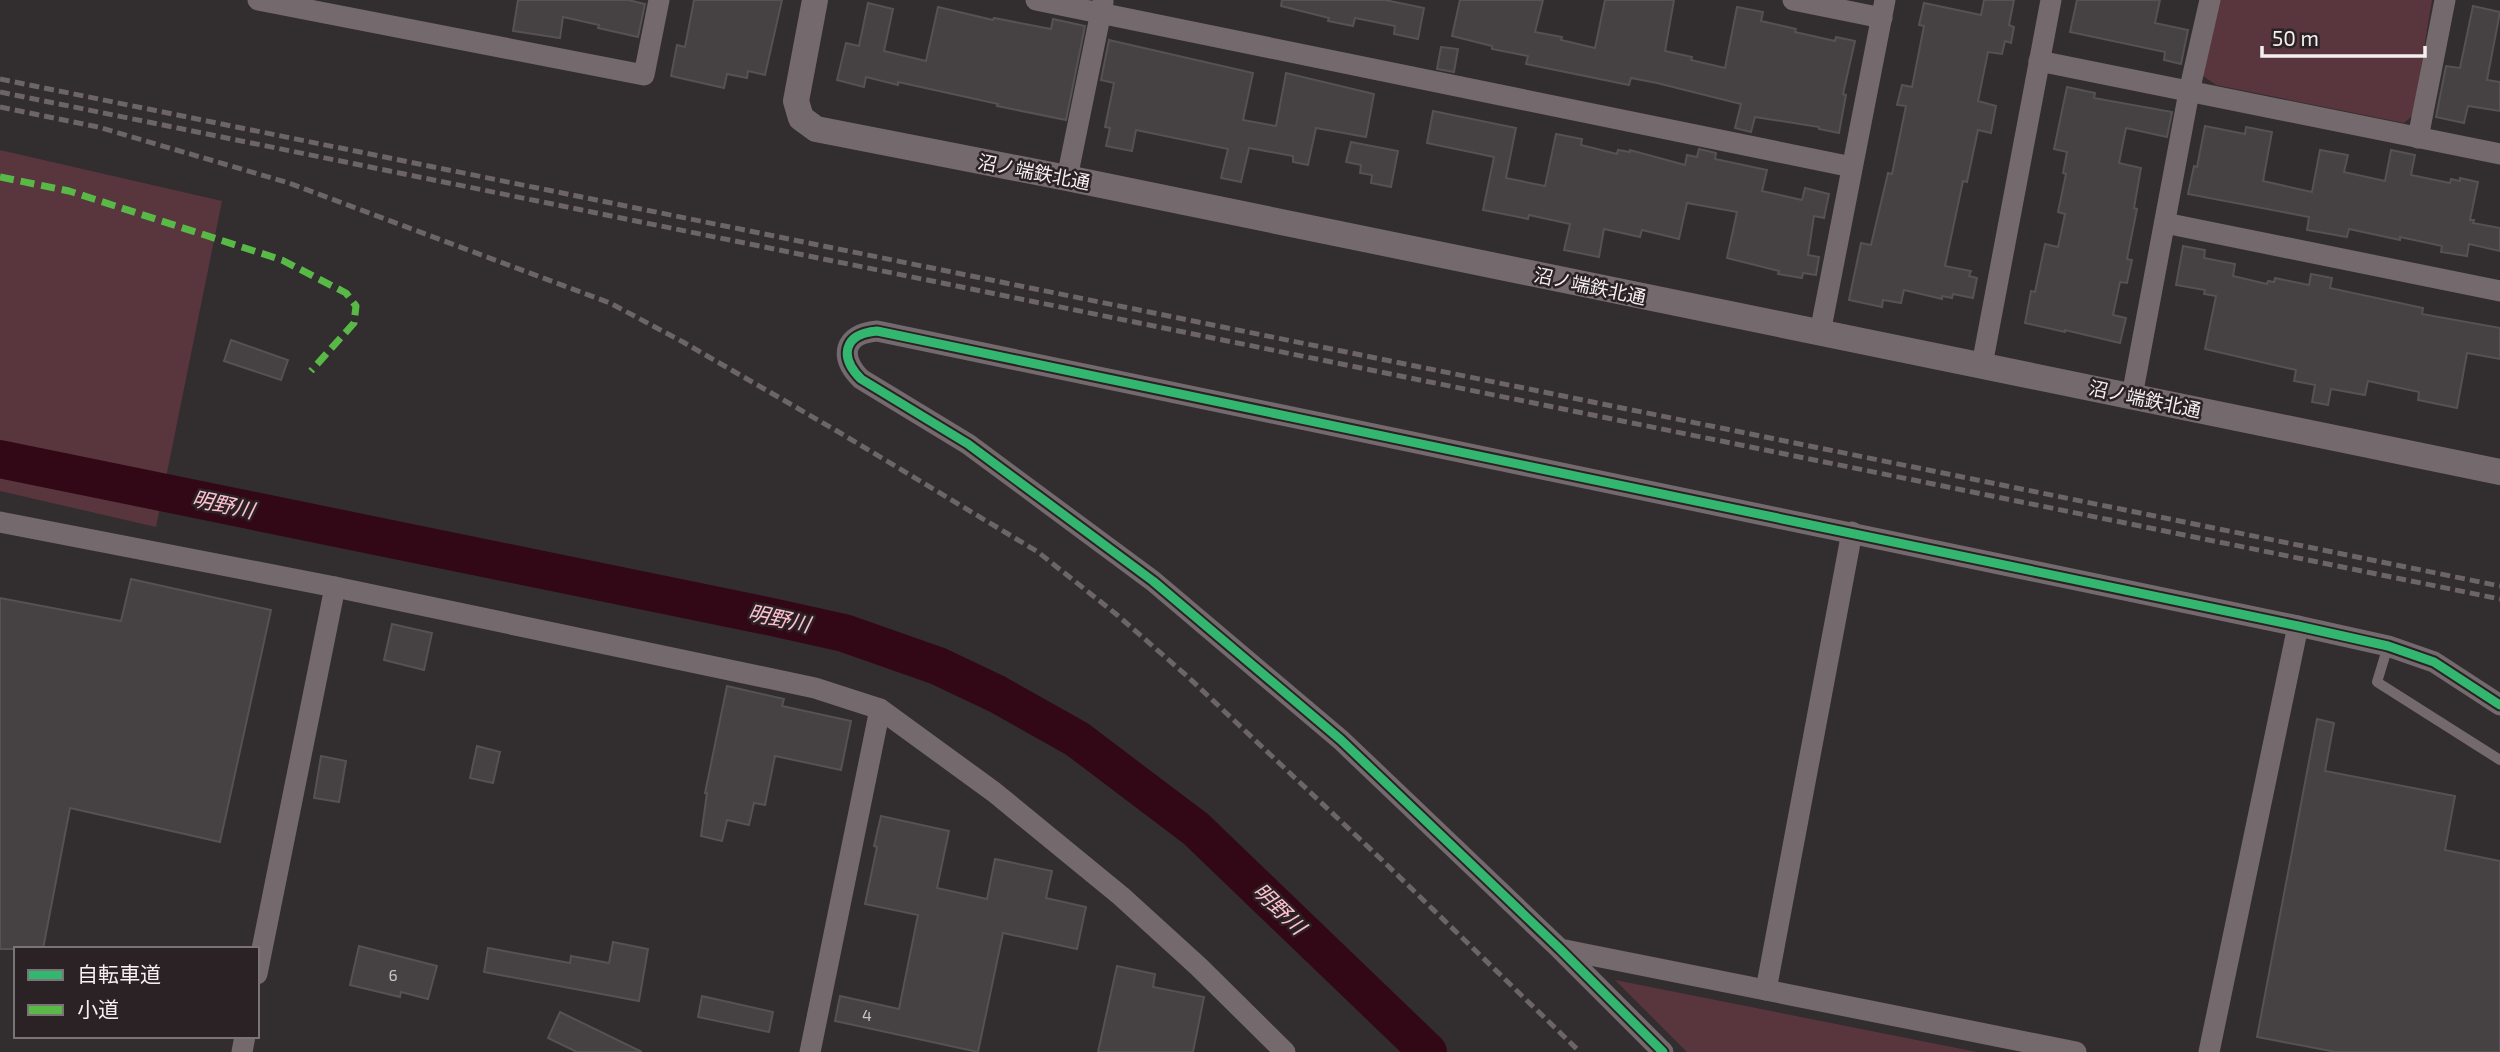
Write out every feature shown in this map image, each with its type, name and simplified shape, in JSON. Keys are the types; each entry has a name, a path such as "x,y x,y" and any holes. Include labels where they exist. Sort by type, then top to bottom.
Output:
{"street":[{"path":"258,0 644,75 659,0"},
{"name":"沼ノ端鉄北通","path":"815,0 796,101 801,118 816,129 2500,471"},
{"path":"1037,0 1102,7 1852,167"},
{"path":"1793,0 1884,9 1820,333"},
{"path":"1982,365 2051,0"},
{"path":"2132,396 2189,92 2210,0"},
{"path":"2418,138 2445,0"},
{"path":"1067,178 1102,7"},
{"path":"2039,61 2500,155"},
{"path":"2165,223 2500,291"},
{"path":"1663,1052 1560,949 1341,740 1153,580 968,444 861,380 847,359 848,348 854,338 863,332 877,331 1852,532 2388,646 2434,662 2500,705"},
{"path":"0,522 335,587 816,688 880,709 994,792 1121,896 1199,967 1285,1052"},
{"path":"1766,990 1852,532"},
{"path":"259,964 335,587"},
{"path":"2209,1052 2298,626"},
{"path":"810,1052 880,709"},
{"path":"1560,949 2077,1052"}],"lane":[{"path":"2388,646 2377,682 2500,760"}],"shaded area":[{"path":"2219,0 2432,0 2413,115 2404,123 2216,85 2203,76"},
{"path":"0,150 222,201 156,527 0,491"},
{"path":"1615,980 1977,1052 1687,1052"}],"building":[{"path":"518,0 628,0 645,4 638,37 563,17 560,38 513,31"},
{"path":"694,0 782,0 765,75 748,71 747,78 727,74 724,88 671,76 677,45 685,47"},
{"path":"1282,0 1385,0 1424,8 1418,39 1394,34 1395,26 1355,18 1353,26 1328,21 1329,18 1281,6"},
{"path":"1460,0 1543,0 1535,32 1562,37 1561,40 1595,48 1605,0 1674,0 1665,51 1725,68 1737,7 1763,12 1761,21 1796,29 1795,32 1835,41 1836,37 1855,41 1843,94 1846,95 1839,133 1819,127 1755,117 1751,132 1735,128 1741,104 1631,78 1629,85 1526,64 1528,56 1492,49 1492,46 1452,36"},
{"path":"1984,0 2014,0 2009,25 2014,27 2011,43 2005,41 2002,54 1988,52 1978,101 1996,106 1991,133 1978,130 1967,182 1963,181 1945,266 1971,271 1969,276 1977,278 1973,298 1953,294 1952,298 1942,296 1942,299 1904,290 1901,303 1883,300 1882,307 1849,300 1861,243 1871,245 1888,173 1892,174 1906,106 1897,105 1902,85 1912,87 1924,26 1919,25 1924,3 1981,15"},
{"path":"2077,0 2160,0 2155,23 2188,30 2181,64 2164,60 2165,52 2070,32"},
{"path":"868,3 893,9 884,51 926,61 938,7 993,20 994,18 1051,29 1053,19 1085,26 1066,120 898,82 898,85 866,77 864,87 837,80 846,43 859,46"},
{"path":"2473,6 2500,12 2487,80 2500,82 2500,111 2468,106 2464,123 2436,117 2446,66 2460,68"},
{"path":"1109,40 1253,73 1243,120 1276,126 1286,73 1374,94 1366,137 1316,128 1308,165 1293,162 1293,156 1249,148 1241,182 1221,178 1228,149 1136,130 1132,151 1106,146 1110,128 1105,127 1114,83 1101,80"},
{"path":"1441,47 1458,49 1454,72 1437,69"},
{"path":"2067,87 2095,93 2094,98 2172,112 2167,137 2126,128 2119,163 2141,168 2134,208 2137,209 2127,259 2132,260 2127,283 2120,282 2113,315 2126,318 2120,343 2025,323 2045,244 2058,247 2065,214 2058,212 2066,174 2063,173 2067,152 2054,149"},
{"path":"1433,111 1516,128 1506,178 1545,186 1556,134 1582,139 1581,145 1617,154 1618,150 1630,150 1685,165 1687,155 1697,157 1699,149 1716,153 1715,159 1767,170 1762,191 1802,200 1805,188 1829,194 1824,218 1814,216 1808,255 1819,257 1816,275 1803,273 1802,278 1778,274 1779,271 1727,258 1737,212 1687,203 1679,239 1642,230 1640,237 1604,229 1599,257 1564,250 1570,224 1529,215 1528,219 1483,210 1494,157 1427,143"},
{"path":"2205,126 2245,134 2246,127 2272,132 2263,181 2312,192 2320,150 2348,155 2344,172 2385,181 2391,150 2415,155 2411,175 2450,183 2451,179 2460,181 2460,178 2478,182 2470,220 2474,220 2473,223 2500,228 2500,251 2469,244 2467,256 2441,252 2442,246 2400,237 2400,240 2349,229 2347,237 2307,230 2309,217 2188,194 2194,166 2197,167"},
{"path":"1351,142 1398,151 1391,187 1371,183 1372,175 1360,173 1361,165 1346,162"},
{"path":"2183,246 2205,250 2204,258 2235,264 2233,276 2267,284 2268,281 2274,282 2275,278 2309,285 2311,274 2332,278 2330,288 2423,308 2422,314 2500,328 2500,359 2467,353 2457,408 2418,400 2419,392 2368,381 2365,395 2331,389 2328,405 2312,402 2315,385 2294,381 2296,370 2205,349 2216,296 2204,294 2205,290 2176,285"},
{"path":"231,340 288,360 281,380 224,361"},
{"path":"131,579 271,610 220,842 70,808 43,947 0,949 0,598 121,621"},
{"path":"392,624 432,633 424,670 384,660"},
{"path":"727,686 784,699 782,706 851,721 841,770 775,756 765,805 754,803 749,825 727,820 722,841 701,836 705,793"},
{"path":"2317,719 2334,723 2325,771 2455,796 2445,850 2500,861 2500,1052 2336,1052 2257,1037"},
{"path":"477,746 500,752 493,783 470,778"},
{"path":"321,756 346,761 339,802 314,798"},
{"path":"881,816 949,831 937,888 987,899 995,859 1052,871 1046,898 1086,907 1077,949 1003,933 978,1052 835,1021 840,996 899,1009 918,915 865,904"},
{"path":"613,942 648,949 639,1001 484,972 488,948 570,963 571,956 609,963"},
{"path":"359,946 437,966 428,999 401,992 400,997 350,985"},
{"path":"1117,966 1155,974 1153,987 1204,997 1193,1052 1098,1052"},
{"path":"702,996 773,1012 769,1032 698,1017"},
{"path":"560,1012 642,1052 577,1052 548,1038"}],"waterway":[{"name":"明野川","path":"0,459 772,617 844,633 938,666 997,694 1077,739 1196,829 1428,1052"}],"railway":[{"path":"0,79 2500,586"},
{"path":"0,92 2500,599"},
{"path":"0,107 98,127 289,183 610,303 837,431 1038,552 1116,614 1187,676 1383,861 1580,1052"}],"marked path":[{"path":"0,177 69,191 282,260 346,293 356,306 354,323 311,371"}],"cycle path":[{"path":"1663,1052 1560,949 1341,740 1153,581 968,444 861,379 849,363 847,355 851,342 866,333 877,331 2298,626 2388,646 2434,662 2500,705"}]}
